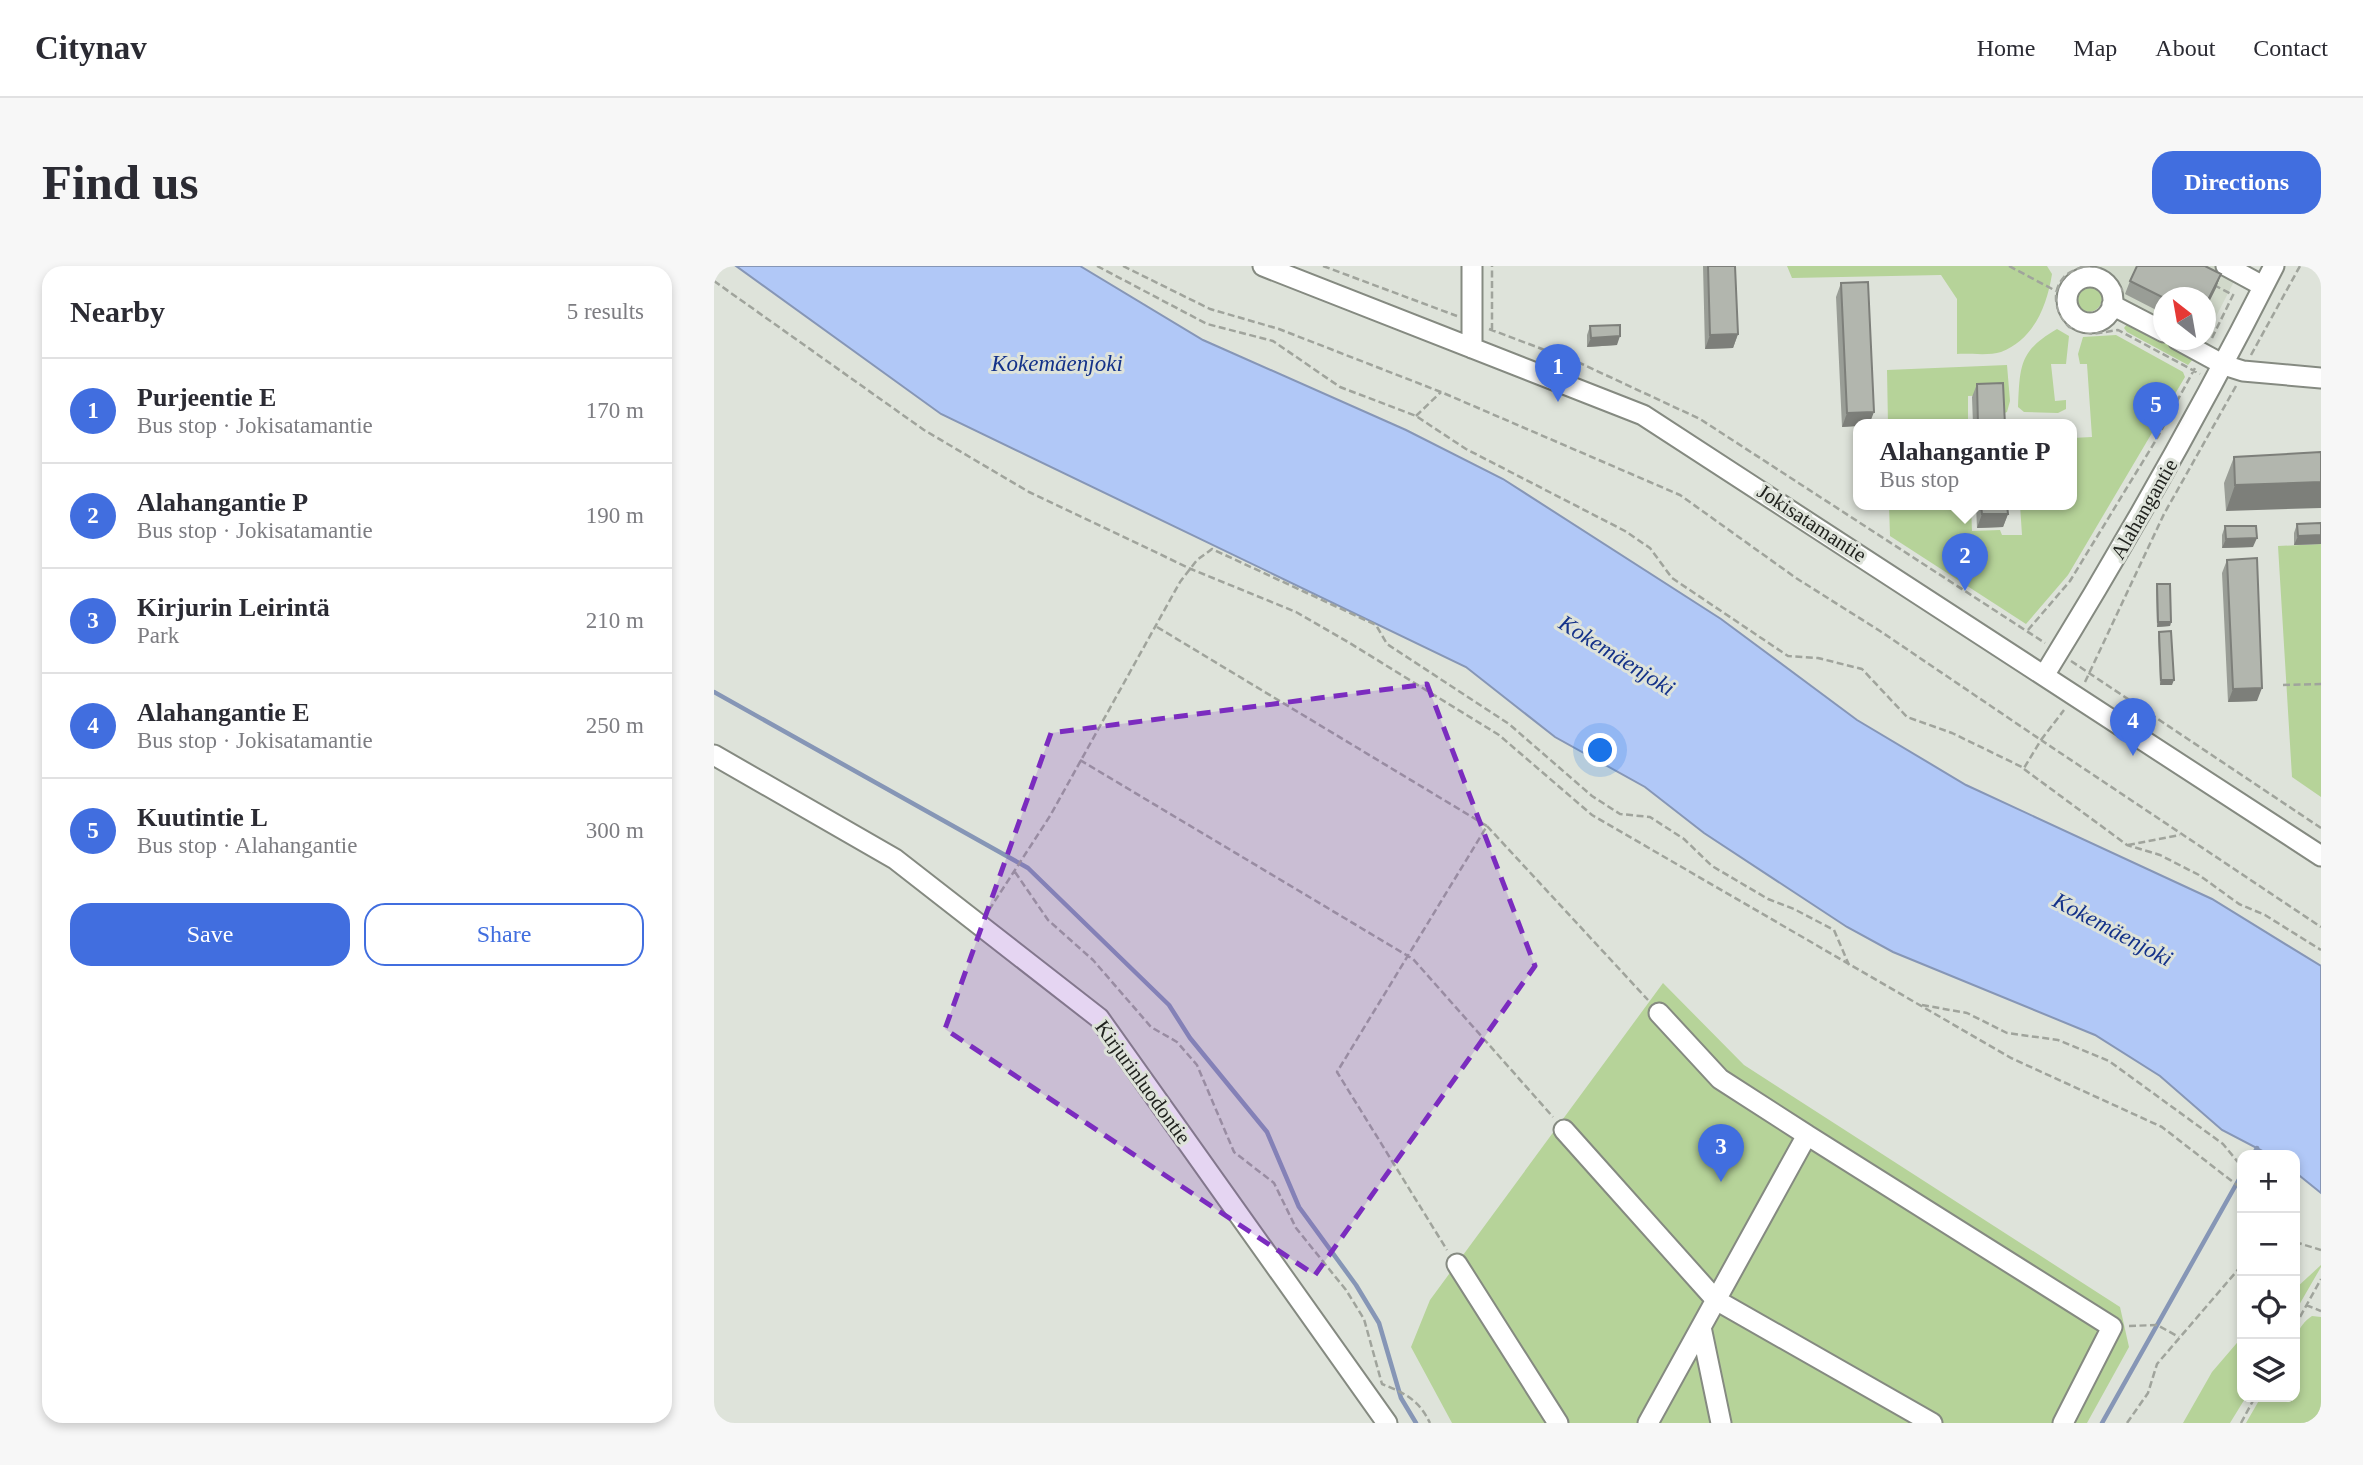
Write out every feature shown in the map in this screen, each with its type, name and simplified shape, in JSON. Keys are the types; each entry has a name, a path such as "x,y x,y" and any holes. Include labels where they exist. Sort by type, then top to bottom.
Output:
{"street":[{"name":"Jokisatamantie","path":"1263,266 1643,415 2321,856"},
{"path":"1472,266 1472,348"},
{"name":"Alahangantie","path":"2045,674 2148,505 2274,266"},
{"path":"2235,271 2263,286"},
{"path":"2119,301 2153,324"},
{"path":"2198,350 2224,365 2243,371 2321,378"},
{"name":"Kirjurinluodontie","path":"714,755 895,859 1099,1018 1387,1423"},
{"path":"1659,1013 1720,1079 2112,1327 2063,1423"},
{"path":"1564,1130 1716,1300 1932,1423"},
{"path":"1648,1423 1807,1135"},
{"path":"1457,1264 1558,1423"},
{"path":"1701,1327 1721,1423"}],"path":[{"path":"1097,266 1207,324 1273,341 1340,387 1416,416 1466,449 1625,531 1650,548 1672,578 1788,656 1818,659 1862,669 1907,717 1952,733 2024,768 2127,845 2160,855 2199,875 2239,904 2265,915 2321,950"},
{"path":"1123,266 1210,309 1279,329 1441,391 1680,495 1796,578 1880,631 2180,835 2321,927"},
{"path":"1492,266 1492,330"},
{"path":"2008,266 2056,291"},
{"path":"2090,675 2164,514 2300,266"},
{"path":"2119,301 2109,274 2101,269 2083,267 2065,276 2056,291 2056,306 2069,327 2093,334 2118,330 2193,372"},
{"path":"2027,631 2070,581 2156,440 2233,295 2235,271"},
{"path":"714,281 924,430 1029,492 1191,569 1296,612 1432,691 1499,734 1592,815 2011,1058 2162,1128 2237,1184"},
{"path":"2211,284 2233,295"},
{"path":"1416,416 1441,391"},
{"path":"979,924 1050,816 1079,760 1196,560 1212,549 1376,625 1387,644 1508,724 1592,796 1620,814 1650,817 1684,839 1712,866 1768,899 1794,909 1833,930 1850,965"},
{"path":"1155,627 1487,826 1659,1013"},
{"path":"2283,685 2321,684"},
{"path":"2024,768 2041,740 2076,695"},
{"path":"1079,760 1408,956 1564,1130"},
{"path":"1457,1264 1337,1072 1487,826"},
{"path":"2127,845 2180,835"},
{"path":"1015,872 1048,920 1093,960 1152,1027 1177,1042 1197,1065 1234,1152 1274,1182 1296,1228 1346,1290 1364,1320 1382,1384 1405,1393 1422,1407 1430,1423"},
{"path":"1919,1005 1967,1013 2007,1033 2058,1040 2109,1061 2223,1144 2237,1160"},
{"path":"2300,1243 2321,1250"},
{"path":"2127,1423 2148,1393 2157,1364 2237,1271"},
{"path":"2300,1316 2321,1279"},
{"path":"2306,1305 2321,1311"},
{"path":"2112,1327 2157,1325 2180,1337"},
{"path":"2241,1423 2252,1402"}],"highlighted area":[{"path":"1427,684 1535,966 1315,1275 945,1029 1051,733"}],"shaded area":[{"path":"2094,266 2242,266 2216,317 2216,287 2153,287 2153,316 2122,299"}],"green space":[{"path":"1787,266 2047,266 2052,274 2047,298 2037,320 2022,339 2001,352 1957,354 1957,299 1941,275 1792,278"},
{"path":"2088,284 2098,288 2102,298 2098,308 2088,312 2078,308 2074,298 2078,288"},
{"path":"2127,324 2153,337 2153,346 2127,332 2124,328"},
{"path":"2057,329 2069,336 2066,364 2051,364 2055,401 2066,400 2066,409 2058,413 2024,412 2018,407 2024,361 2035,345"},
{"path":"2116,335 2183,372 2185,377 2068,575 2026,624 1890,536 1889,510 1971,510 1972,531 2000,530 2002,535 2022,535 2020,510 2077,510 2077,438 2092,437 2087,364 2080,364 2078,354 2083,337"},
{"path":"2160,350 2179,350 2187,354 2193,359 2188,365"},
{"path":"2007,365 2010,401 2007,412 2002,414 2000,395 1968,396 1968,419 1888,419 1887,370"},
{"path":"2321,544 2321,797 2292,777 2278,546"},
{"path":"1663,983 1744,1065 2120,1307 2129,1347 2087,1423 1452,1423 1411,1347 1430,1300"},
{"path":"2321,1265 2300,1303 2300,1284"},
{"path":"2312,1316 2321,1317 2321,1423 2246,1423 2258,1402 2300,1402 2300,1329"},
{"path":"2237,1343 2237,1402 2243,1402 2230,1423 2183,1423 2212,1372"}],"water":[{"name":"Kokemäenjoki","path":"736,266 1080,266 1203,340 1406,430 1503,479 1721,619 1857,720 1966,785 2212,899 2321,966 2321,1193 2300,1176 2300,1150 2260,1150 2222,1130 2160,1076 2095,1035 1893,952 1847,927 1704,833 1645,787 1555,737 1466,667 941,414"}],"building":[{"path":"1708,266 1735,266 1738,334 1710,335"},
{"path":"2137,266 2205,266 2221,274 2214,287 2153,287 2153,292 2130,281"},
{"path":"1868,282 1874,412 1847,413 1841,283"},
{"path":"1620,325 1620,336 1591,338 1590,326"},
{"path":"2003,383 2005,419 1978,419 1977,384"},
{"path":"2321,452 2321,482 2235,485 2234,457"},
{"path":"1982,510 2008,510 2008,514 1982,514"},
{"path":"2321,523 2321,535 2298,536 2297,524"},
{"path":"2225,526 2256,526 2257,538 2226,539"},
{"path":"2257,558 2262,688 2233,689 2227,560"},
{"path":"2157,584 2170,584 2171,622 2158,622"},
{"path":"2171,631 2174,680 2161,680 2159,632"}],"waterway":[{"path":"714,692 1028,868 1169,1005 1190,1038 1267,1132 1299,1207 1356,1285 1379,1323 1401,1398 1416,1423"},
{"path":"2102,1423 2237,1183"}],"place":[{"name":"Purjeentie E","path":"1558,402"},
{"name":"Kuutintie L","path":"2156,440"},
{"name":"Alahangantie P","path":"1965,591"},
{"name":"Alahangantie E","path":"2133,756"},
{"name":"Kirjurin Leirintä","path":"1721,1182"}]}
